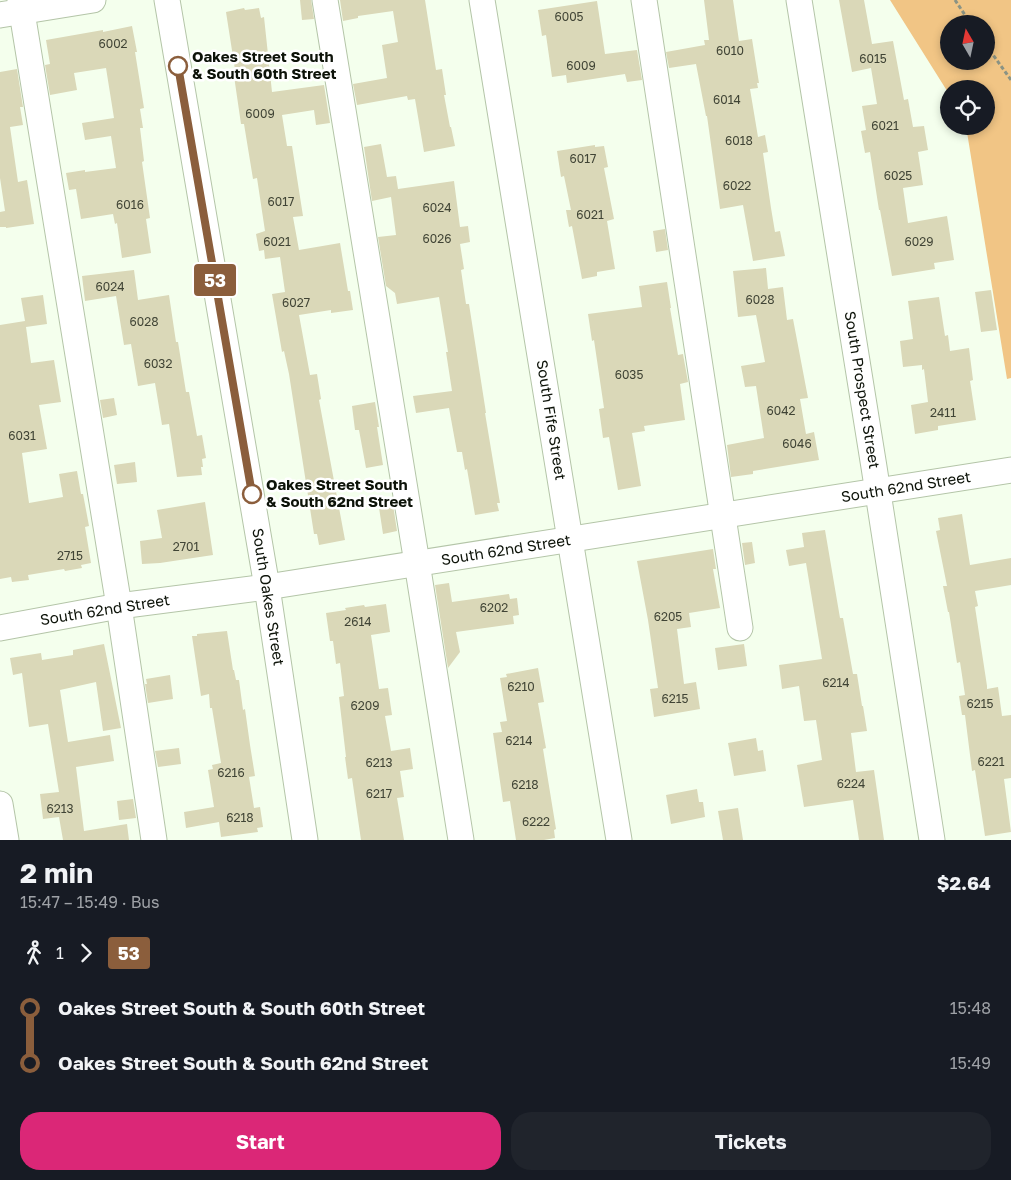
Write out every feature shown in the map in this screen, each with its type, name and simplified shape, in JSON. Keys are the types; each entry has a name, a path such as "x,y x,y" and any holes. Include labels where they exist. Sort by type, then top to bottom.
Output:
{"street":[{"path":"93,0 14,9 119,606 154,840"},
{"name":"South Oakes Street","path":"167,0 267,586 305,840"},
{"path":"325,0 461,840"},
{"name":"South Fife Street","path":"482,0 619,840"},
{"path":"644,0 740,628"},
{"name":"South Prospect Street","path":"799,0 932,840"},
{"name":"South 62nd Street","path":"0,628 119,606 267,586 570,540 1011,470"},
{"path":"0,804 6,840"}],"path":[{"path":"955,0 966,15"},
{"path":"995,58 1011,80"}],"shaded area":[{"path":"890,0 1011,0 1011,378 1007,379 967,135 995,135 995,80 940,80"}],"building":[{"path":"300,0 311,0 314,19 302,20"},
{"path":"340,0 425,0 436,70 442,69 446,95 444,95 455,146 424,152 415,99 408,100 407,96 357,105 353,84 387,78 382,45 398,42 393,11 358,16 358,18 343,21"},
{"path":"704,0 733,0 739,41 752,39 759,83 757,83 758,88 750,89 758,137 765,135 768,152 763,153 771,208 775,232 780,231 785,256 753,261 743,205 720,209 707,116 696,64 669,68 666,52 705,45 704,40 709,40"},
{"path":"839,0 864,0 872,44 893,41 904,100 908,99 913,127 924,126 928,150 918,152 923,185 903,188 908,223 947,216 954,260 934,263 935,269 892,276 870,152 865,153 861,131 866,130 862,106 877,104 871,68 852,72"},
{"path":"597,1 605,54 637,50 642,80 627,82 625,74 567,83 566,75 552,77 546,35 542,36 538,10"},
{"path":"244,8 245,10 259,8 261,18 264,17 272,92 324,85 330,123 316,125 314,110 282,115 287,146 292,146 303,216 293,217 299,250 340,243 353,310 331,313 331,310 299,315 310,375 317,374 321,399 319,400 345,540 319,545 317,534 314,534 289,374 284,351 282,352 272,294 285,292 280,257 265,259 264,250 259,251 256,234 265,231 257,178 253,179 244,124 241,124 226,12"},
{"path":"132,26 144,108 140,109 143,128 140,128 144,161 142,162 150,218 146,219 151,253 122,258 117,223 115,224 113,214 81,219 76,189 69,190 66,173 116,168 111,136 85,140 82,123 114,118 106,68 74,73 77,90 50,95 45,65 50,64 46,40"},
{"path":"17,69 23,107 20,107 23,125 10,127 18,182 27,180 34,224 6,228 0,227 0,212 5,211 0,178 0,72"},
{"path":"381,144 387,177 396,176 398,189 454,181 460,227 468,226 470,242 460,244 464,269 461,270 466,304 469,304 500,503 497,503 499,511 475,515 467,469 465,470 462,452 457,452 449,408 416,413 413,396 452,391 446,352 448,352 439,297 397,304 395,293 386,286 378,237 396,235 391,197 372,201 364,147"},
{"path":"595,145 595,147 604,146 608,167 604,168 614,219 607,221 615,269 597,272 597,276 582,279 572,226 569,227 566,210 571,210 564,176 561,177 557,151"},
{"path":"665,229 668,250 656,252 653,231"},
{"path":"766,268 768,289 783,287 787,320 793,319 808,398 800,399 806,434 814,432 819,460 753,471 753,474 731,477 727,445 764,438 756,386 745,387 741,366 765,362 756,315 738,317 733,271"},
{"path":"134,270 138,300 169,295 186,392 189,392 197,436 202,435 206,458 202,459 202,475 177,477 169,424 162,425 155,383 138,386 131,344 124,345 116,296 85,301 82,276"},
{"path":"667,282 678,355 683,354 688,382 680,384 685,420 644,426 645,431 632,433 641,486 618,490 609,437 603,438 599,409 604,408 594,340 592,341 588,314 642,307 639,286"},
{"path":"991,290 997,330 981,332 975,292"},
{"path":"43,295 47,324 26,327 31,363 54,360 61,402 39,405 47,449 22,453 29,503 63,497 59,474 77,471 89,526 85,527 91,563 81,565 82,568 28,575 29,580 12,582 11,577 0,579 0,325 25,321 21,298"},
{"path":"939,297 945,336 948,335 950,351 969,348 973,380 970,381 976,420 938,426 938,430 915,434 911,405 928,402 924,369 922,370 922,365 903,367 900,341 913,339 908,301"},
{"path":"114,398 117,415 103,418 100,400"},
{"path":"375,402 383,465 366,468 359,430 355,430 352,406"},
{"path":"135,462 137,482 117,484 114,465"},
{"path":"392,498 397,531 383,534 378,501"},
{"path":"205,502 213,555 142,564 140,541 162,538 157,510"},
{"path":"962,514 970,565 1011,558 1011,585 975,591 978,606 975,607 987,689 998,687 1002,716 1011,715 1011,778 1004,779 1011,832 985,836 975,770 972,771 965,715 962,715 959,696 965,695 960,662 957,663 943,586 947,586 936,531 940,530 938,518"},
{"path":"825,530 840,618 843,618 853,674 857,674 867,731 851,733 856,772 874,770 884,840 859,840 853,800 804,807 797,765 822,760 816,720 804,721 799,686 782,689 779,665 822,659 806,563 789,566 786,550 804,547 802,533"},
{"path":"752,542 755,563 745,565 742,543"},
{"path":"713,549 716,569 713,569 720,608 689,613 691,627 677,629 684,684 696,682 700,709 654,717 650,689 658,688 637,561"},
{"path":"449,583 452,602 509,594 510,599 517,598 519,615 513,616 514,624 456,632 460,652 448,668 435,585"},
{"path":"386,604 390,632 371,635 379,689 388,688 392,715 385,716 391,751 410,748 413,769 400,771 404,797 397,798 404,840 361,840 352,778 348,779 345,757 339,697 344,696 340,663 336,664 326,613 364,605 365,607"},
{"path":"227,631 233,670 236,680 239,680 243,710 245,709 255,776 249,777 254,808 260,807 263,827 257,828 258,832 221,837 219,822 186,828 184,812 214,807 208,770 213,769 212,765 221,763 209,694 201,696 192,636"},
{"path":"104,644 121,728 103,731 96,682 60,690 68,742 110,735 114,761 76,767 84,831 127,824 129,840 63,840 59,817 43,819 40,794 59,792 48,724 29,727 22,673 13,675 10,658 41,653 42,660 73,655 73,650"},
{"path":"744,644 747,666 718,670 715,648"},
{"path":"538,668 544,702 538,703 546,748 543,749 556,829 554,830 555,838 516,840 510,801 503,802 493,733 502,732 500,722 507,721 500,678 507,677 506,674"},
{"path":"170,675 173,699 148,703 146,679"},
{"path":"756,738 758,751 763,750 766,771 734,776 728,743"},
{"path":"179,748 181,764 158,767 155,751"},
{"path":"697,789 699,802 703,802 705,817 671,824 666,795"},
{"path":"133,799 136,818 119,820 117,801"},
{"path":"738,808 743,840 723,840 718,811"}],"bus line":[{"name":"53","path":"178,66 252,494"}],"place":[{"name":"Oakes Street South & South 60th Street","path":"178,66"},
{"name":"Oakes Street South & South 62nd Street","path":"252,494"}]}
